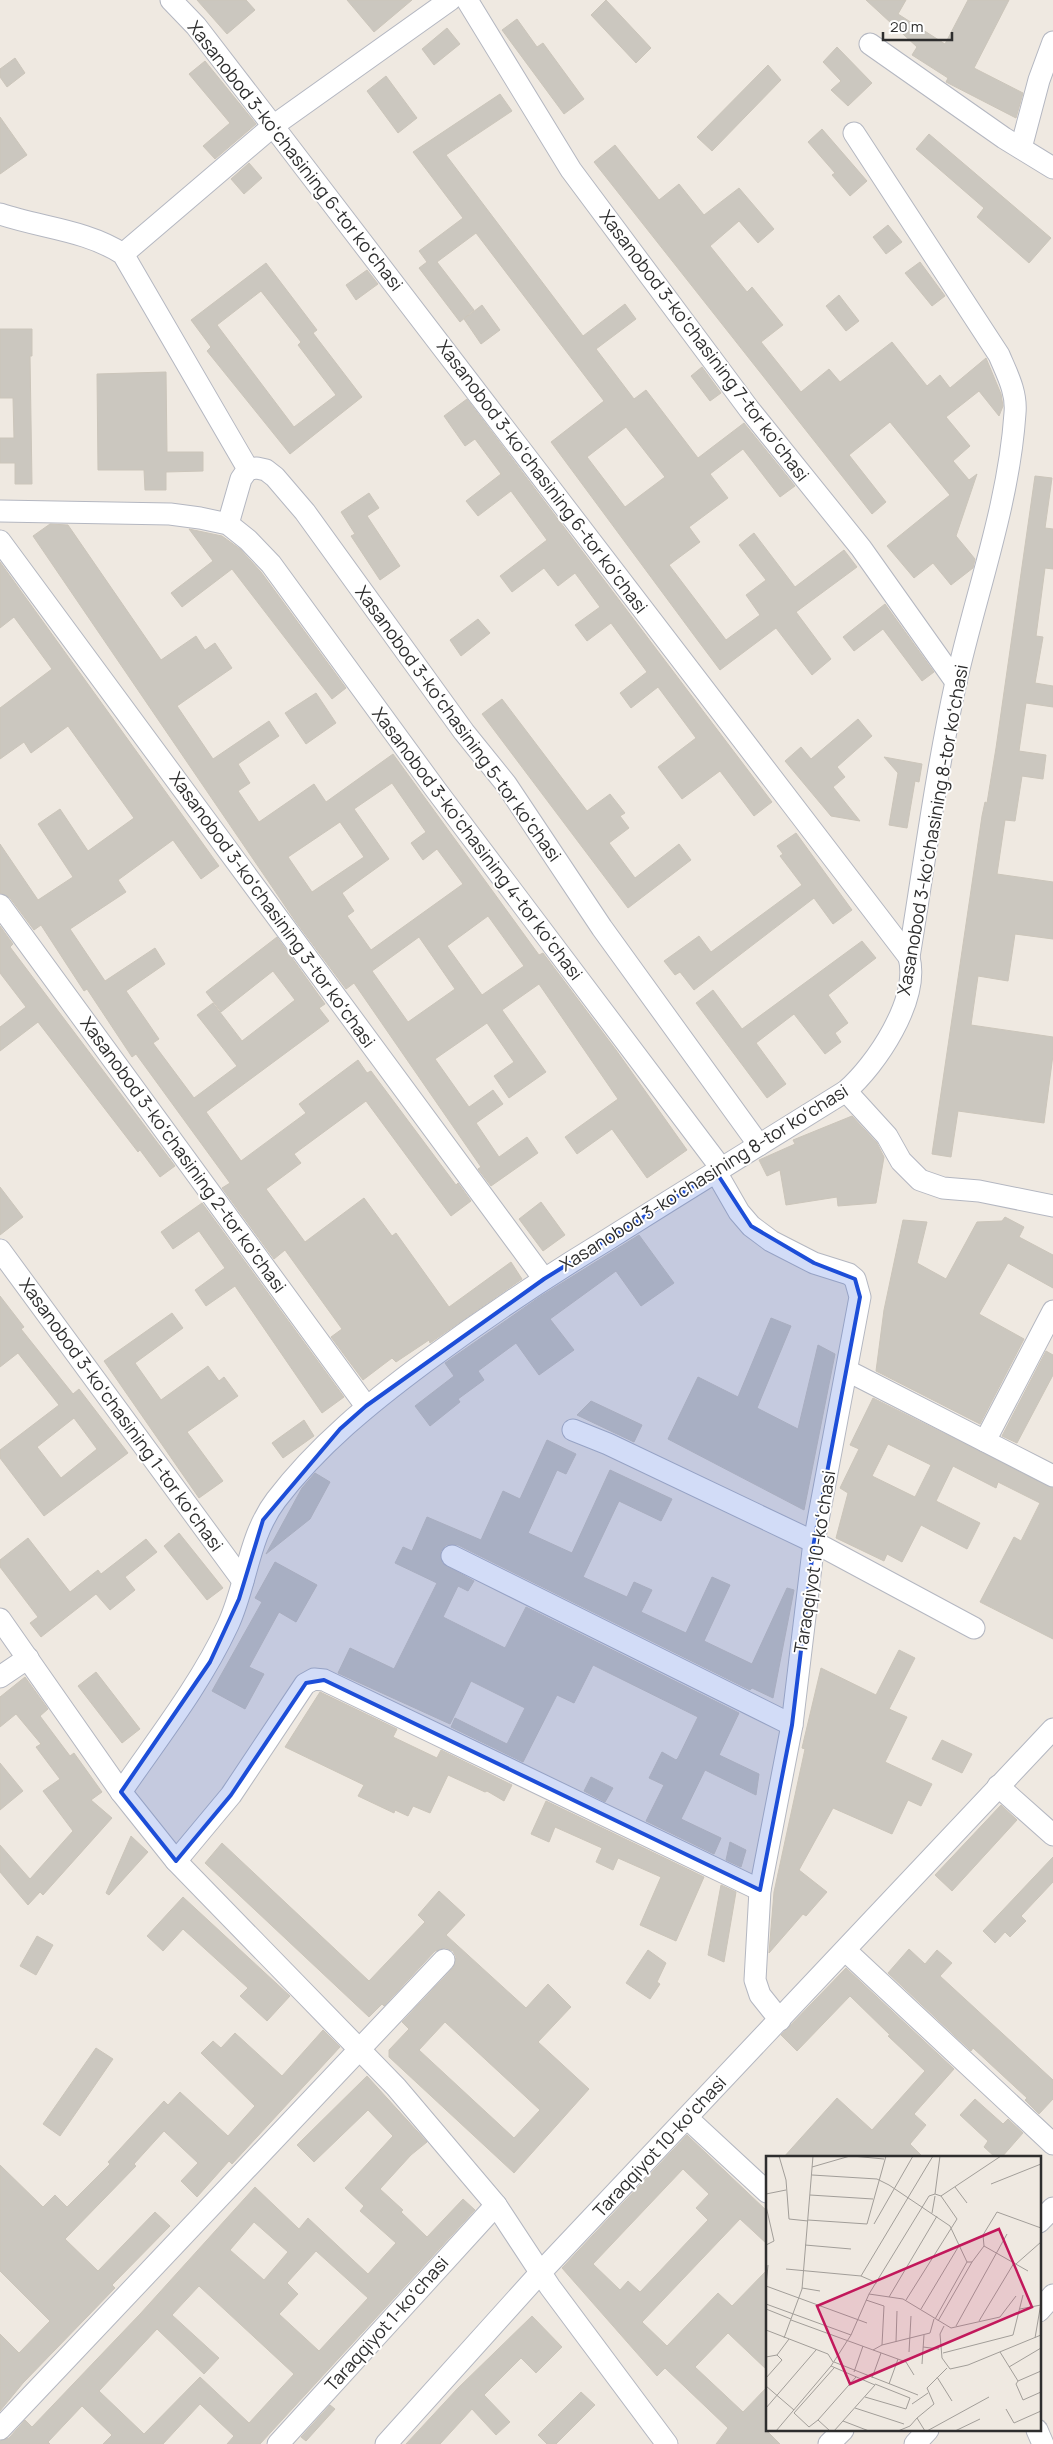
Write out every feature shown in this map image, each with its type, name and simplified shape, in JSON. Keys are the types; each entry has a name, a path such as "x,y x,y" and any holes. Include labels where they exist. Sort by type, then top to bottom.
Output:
{"street":[{"name":"Xasanobod 3-koʻchasining 6-tor koʻchasi","path":"171,0 196,26 910,957"},
{"path":"123,254 273,126 450,0"},
{"name":"Xasanobod 3-koʻchasining 7-tor koʻchasi","path":"467,0 570,170 749,409 861,548 956,682"},
{"path":"1021,148 1039,80 1053,42"},
{"path":"870,44 1053,168"},
{"name":"Xasanobod 3-koʻchasining 8-tor koʻchasi","path":"121,1792 210,1662 239,1599 253,1543 263,1520 277,1499 340,1429 366,1406 466,1332 544,1279 846,1091 863,1076 899,1017 912,975 910,957 956,682 1004,487 1015,411 1013,387 999,355 854,133"},
{"path":"0,214 26,223 94,238 123,254 248,469 241,479 228,524 170,514 0,511"},
{"name":"Xasanobod 3-koʻchasining 5-tor koʻchasi","path":"248,469 266,470 275,476 304,512 464,732 506,784 602,928 759,1144"},
{"name":"Xasanobod 3-koʻchasining 4-tor koʻchasi","path":"228,524 248,540 271,564 436,790 719,1170"},
{"name":"Xasanobod 3-koʻchasining 3-tor koʻchasi","path":"0,541 544,1279"},
{"name":"Xasanobod 3-koʻchasining 2-tor koʻchasi","path":"0,905 366,1406"},
{"path":"846,1091 887,1136 901,1161 920,1180 943,1188 979,1191 1053,1206"},
{"name":"Taraqqiyot 10-koʻchasi","path":"719,1170 739,1212 751,1226 788,1250 814,1263 849,1274 855,1279 860,1297 848,1371 814,1542 792,1725 760,1890 754,1980 760,1996 780,2020"},
{"name":"Xasanobod 3-koʻchasining 1-tor koʻchasi","path":"0,1250 243,1581"},
{"path":"985,1441 1053,1310"},
{"path":"848,1371 1053,1476"},
{"path":"573,1430 608,1444 814,1542 974,1628"},
{"path":"452,1556 792,1725"},
{"path":"0,1619 121,1792 176,1861 396,2087 496,2205 540,2273 667,2444"},
{"path":"0,1677 28,1658"},
{"path":"176,1861 231,1795 305,1684 314,1680 324,1680 760,1890"},
{"name":"Taraqqiyot 10-koʻchasi","path":"540,2273 846,1951 1053,1729"},
{"path":"998,1786 1053,1835"},
{"path":"846,1951 1053,2144"},
{"path":"0,2429 444,1960"},
{"path":"687,2118 766,2191"},
{"name":"Taraqqiyot 1-koʻchasi","path":"278,2444 496,2205"},
{"path":"1040,2221 1053,2208"},
{"path":"386,2444 540,2273"},
{"path":"1040,2310 1053,2295"},
{"path":"830,2444 841,2432"},
{"path":"915,2444 926,2432"},
{"path":"1038,2432 1042,2444"}],"highlighted area":[{"path":"716,1172 751,1226 814,1263 855,1279 860,1297 814,1542 792,1725 760,1890 324,1680 306,1683 231,1795 176,1861 121,1792 210,1662 239,1599 263,1520 340,1429 366,1406 544,1279"}],"building":[{"path":"197,0 246,0 255,10 227,34"},
{"path":"347,0 412,0 374,32"},
{"path":"606,0 651,48 636,63 591,15"},
{"path":"866,0 906,0 898,14 945,44 968,0 1009,0 974,68 1023,93 1016,118 946,82 948,78 912,55 917,47"},
{"path":"517,19 537,47 543,43 584,99 564,114 502,30"},
{"path":"447,28 460,44 434,65 422,49"},
{"path":"837,47 872,83 848,106 831,90 841,81 823,62"},
{"path":"15,58 25,73 7,87 0,77 0,69"},
{"path":"205,61 256,124 215,159 203,146 230,123 189,74"},
{"path":"768,65 781,80 712,151 697,137"},
{"path":"386,76 417,118 398,133 367,91"},
{"path":"500,94 512,111 446,155 583,336 625,304 636,319 596,349 634,399 646,390 698,458 744,423 795,486 780,497 743,449 710,474 728,498 689,527 700,542 669,565 726,640 760,615 746,595 766,580 739,545 754,533 795,587 844,550 857,567 796,612 831,659 812,675 776,628 720,670 551,442 604,401 476,233 437,262 474,310 460,322 419,268 427,262 419,251 463,218 413,152","holes":["626,427 665,477 625,507 587,457"]},
{"path":"0,117 27,155 0,174"},
{"path":"822,129 867,181 850,196 832,175 835,173 808,142"},
{"path":"929,134 1051,238 1029,263 977,217 984,208 916,149"},
{"path":"615,145 659,200 679,184 704,215 739,188 774,229 758,243 739,221 710,246 747,292 752,287 783,325 761,342 801,392 829,369 840,382 892,342 927,386 940,375 950,388 986,358 1001,394 1003,406 999,416 979,391 946,417 970,446 953,461 969,480 977,474 956,536 975,559 973,568 951,585 933,563 914,578 887,546 950,495 890,422 849,455 886,502 872,514 594,162"},
{"path":"249,163 262,178 244,194 231,179"},
{"path":"888,225 902,242 886,254 873,237"},
{"path":"920,262 945,296 932,306 905,273"},
{"path":"266,263 317,330 313,333 362,397 290,454 207,351 211,347 191,320","holes":["261,291 301,342 298,345 336,395 294,427 217,325"]},
{"path":"367,270 378,284 356,300 346,285"},
{"path":"839,295 859,321 846,331 826,306"},
{"path":"482,305 500,330 481,344 464,319"},
{"path":"0,329 32,329 32,356 30,356 32,484 15,484 15,463 0,463 0,438 14,438 13,398 0,398"},
{"path":"702,367 721,393 710,401 691,376"},
{"path":"166,372 167,452 203,452 203,471 166,472 166,490 145,490 144,470 98,470 97,374"},
{"path":"467,399 772,802 754,816 720,771 682,799 658,767 696,738 658,687 631,708 620,693 647,672 611,623 587,641 575,625 600,607 575,573 558,586 544,568 512,592 500,576 547,540 511,491 478,516 466,501 501,474 475,439 465,446 444,416"},
{"path":"1035,476 1052,478 1045,528 1053,529 1053,569 1045,568 1036,636 1043,637 1035,683 1053,686 1053,707 1026,703 1019,751 1046,755 1043,779 1022,776 1015,821 1005,820 997,874 1053,882 1053,939 1015,934 1008,981 978,976 971,1025 1053,1037 1053,1055 1044,1123 958,1111 951,1157 932,1154 982,816 985,802 987,803 996,748"},
{"path":"369,493 379,508 367,516 400,566 380,580 351,536 355,534 341,512"},
{"path":"50,524 68,525 161,660 196,636 205,650 215,643 232,668 177,706 213,759 269,721 279,736 238,764 250,783 238,791 259,822 314,784 326,802 393,754 539,955 543,953 616,1050 687,1150 647,1178 612,1129 577,1154 565,1137 618,1099 539,984 502,1010 546,1072 509,1098 494,1076 514,1062 487,1023 435,1059 469,1107 493,1090 503,1104 476,1123 499,1157 527,1137 538,1153 491,1186 478,1169 481,1167 354,983 346,989 296,922 33,536","holes":["392,783 426,832 411,843 423,860 437,849 463,884 371,950 347,916 354,911 342,893 389,859 354,809","340,822 364,857 312,892 288,857","488,916 524,966 482,995 447,946","419,937 455,989 408,1022 372,971"]},
{"path":"189,529 222,536 240,549 261,572 346,688 332,699 232,569 182,607 171,593 213,561"},
{"path":"0,562 219,866 201,879 173,840 118,880 126,892 70,929 105,981 155,948 165,964 126,991 159,1039 153,1043 194,1098 237,1066 197,1015 213,1003 242,1041 295,1000 273,971 221,1012 206,992 277,937 325,1004 319,1008 329,1021 206,1112 241,1161 306,1113 299,1104 358,1060 367,1073 371,1071 456,1185 458,1183 471,1201 451,1216 366,1101 294,1154 301,1163 266,1189 305,1242 364,1198 392,1236 396,1233 449,1307 511,1262 522,1279 430,1343 429,1340 396,1362 392,1358 363,1380 331,1337 342,1329 285,1250 274,1259 222,1188 230,1183 136,1054 132,1057 87,989 84,991 41,925 34,930 10,898 0,893 0,844 38,900 73,877 38,824 60,809 88,851 134,818 68,726 31,753 24,742 0,759 0,708 52,669 14,617 0,628"},
{"path":"885,604 934,672 922,681 883,629 854,651 843,637"},
{"path":"478,619 490,633 461,656 450,640"},
{"path":"316,693 336,723 306,744 285,713"},
{"path":"502,699 587,811 610,794 625,813 620,816 629,828 609,843 635,878 679,844 691,860 628,908 482,714"},
{"path":"858,719 872,736 837,767 845,777 833,787 860,821 831,816 785,761 801,747 811,759"},
{"path":"884,757 922,764 919,782 915,781 907,828 889,825 898,773"},
{"path":"796,833 852,910 833,924 814,898 694,990 680,972 675,975 664,961 699,936 711,952 802,885 780,856 783,854 777,846"},
{"path":"0,926 13,944 10,947 175,1166 160,1177 140,1150 138,1152 38,1022 0,1051 0,1027 26,1007 0,973"},
{"path":"862,941 876,958 828,995 848,1023 835,1033 841,1042 825,1054 794,1014 756,1043 786,1084 767,1098 696,1003 713,990 742,1029"},
{"path":"852,1116 877,1143 884,1157 876,1203 838,1206 837,1197 786,1205 780,1170 767,1176 759,1160 795,1144 793,1140"},
{"path":"0,1187 23,1217 0,1235"},
{"path":"541,1202 565,1235 543,1251 519,1219"},
{"path":"202,1203 344,1397 322,1413 235,1286 206,1306 195,1290 225,1268 199,1231 173,1249 161,1232"},
{"path":"1005,1217 1024,1227 1019,1237 1053,1255 1053,1288 1008,1263 979,1314 1024,1339 980,1424 876,1371 884,1310 903,1220 927,1222 917,1263 946,1279 977,1222 1002,1221"},
{"path":"639,1235 674,1283 641,1306 616,1271 550,1319 574,1350 539,1375 516,1343 478,1371 484,1380 458,1399 460,1402 430,1426 415,1406 454,1376 445,1363 541,1296"},
{"path":"0,1296 24,1327 21,1329 73,1394 79,1389 128,1453 44,1516 0,1458 0,1450 59,1405 18,1353 0,1367","holes":["74,1418 97,1449 61,1478 37,1447"]},
{"path":"172,1313 183,1328 135,1363 161,1400 208,1366 219,1381 224,1377 238,1396 187,1432 223,1481 199,1498 104,1361"},
{"path":"771,1318 791,1326 757,1408 798,1429 818,1345 835,1354 804,1510 668,1439 698,1377 738,1397"},
{"path":"1046,1351 1053,1355 1053,1375 1017,1443 1002,1436"},
{"path":"873,1398 1053,1488 1053,1639 980,1602 1014,1537 1021,1541 1040,1503 998,1482 996,1488 953,1466 936,1501 980,1523 967,1549 921,1525 902,1562 887,1554 884,1561 836,1538 848,1493 840,1488 859,1449 850,1445","holes":["888,1444 931,1465 915,1497 872,1476"]},
{"path":"591,1401 642,1425 634,1442 577,1415"},
{"path":"304,1420 314,1436 283,1458 272,1443"},
{"path":"547,1440 576,1454 566,1474 557,1470 528,1533 572,1553 610,1470 672,1499 661,1521 619,1501 583,1577 627,1597 634,1582 652,1590 641,1612 686,1633 712,1577 730,1585 704,1641 752,1664 787,1588 794,1590 773,1698 752,1688 750,1690 458,1545 446,1545 441,1551 442,1563 474,1581 468,1591 458,1586 443,1617 505,1648 526,1607 739,1713 719,1755 759,1774 756,1795 705,1770 681,1819 721,1838 714,1854 646,1821 664,1785 649,1778 662,1752 676,1760 698,1717 593,1665 574,1703 557,1695 523,1762 451,1727 455,1718 507,1744 525,1708 471,1681 450,1724 338,1673 350,1648 394,1669 437,1583 395,1563 403,1547 412,1551 427,1517 481,1540 503,1491 520,1499"},
{"path":"315,1473 330,1482 310,1519 266,1554 302,1488"},
{"path":"179,1533 223,1588 207,1600 164,1546"},
{"path":"28,1538 70,1592 98,1570 101,1574 146,1539 157,1552 125,1577 135,1590 110,1610 96,1594 41,1637 30,1623 38,1617 0,1567 0,1560"},
{"path":"275,1562 317,1585 296,1622 279,1612 249,1667 264,1674 245,1709 212,1691 262,1602 255,1598"},
{"path":"899,1650 915,1658 889,1709 907,1717 885,1762 932,1784 921,1806 908,1800 892,1834 833,1808 799,1870 827,1892 806,1916 803,1914 769,1953 774,1892 805,1749 802,1748 821,1668 876,1695"},
{"path":"96,1672 140,1729 122,1743 78,1686"},
{"path":"25,1677 48,1709 40,1716 70,1756 74,1753 102,1792 91,1800 112,1818 43,1895 40,1892 28,1905 0,1872 0,1845 30,1879 73,1831 43,1791 60,1779 36,1747 41,1744 16,1714 0,1727 0,1697"},
{"path":"320,1692 397,1729 393,1737 437,1758 441,1750 512,1785 504,1801 487,1791 485,1792 448,1775 430,1813 413,1806 408,1816 395,1810 394,1813 358,1796 364,1785 285,1747"},
{"path":"942,1740 972,1754 962,1773 932,1759"},
{"path":"0,1763 23,1791 0,1810"},
{"path":"591,1777 613,1788 605,1802 584,1791"},
{"path":"546,1801 704,1877 676,1941 640,1925 661,1877 618,1858 613,1870 596,1862 602,1848 555,1827 549,1842 531,1834"},
{"path":"1001,1805 1017,1820 952,1891 935,1875"},
{"path":"131,1836 148,1852 109,1895 106,1893"},
{"path":"730,1842 746,1850 741,1867 726,1860"},
{"path":"222,1843 369,1981 425,1922 418,1915 439,1891 465,1915 446,1935 526,2008 548,1984 571,2007 538,2042 589,2089 514,2173 389,2057 389,2050 409,2029 402,2022 453,1968 456,1957 453,1951 446,1948 435,1951 384,2006 382,2004 369,2017 205,1863","holes":["445,2022 540,2110 514,2138 419,2050"]},
{"path":"1053,1857 1053,1882 1021,1916 1026,1921 1010,1937 1005,1932 995,1943 983,1931"},
{"path":"721,1885 736,1892 724,1962 708,1955"},
{"path":"183,1897 290,1996 267,2021 240,1996 248,1988 183,1929 163,1951 147,1936"},
{"path":"37,1936 53,1945 36,1975 20,1966"},
{"path":"909,1949 925,1964 937,1950 952,1963 940,1976 1053,2080 1053,2099 1039,2114 1025,2100 1027,2098 973,2048 971,2051 888,1973"},
{"path":"648,1950 666,1963 657,1982 660,1984 650,1999 626,1983"},
{"path":"846,1968 954,2069 914,2114 926,2125 910,2144 922,2156 785,2156 837,2098 872,2130 925,2071 850,1996 797,2051 781,2035"},
{"path":"323,2030 340,2047 232,2164 229,2161 197,2197 181,2181 198,2163 164,2131 134,2164 136,2166 65,2239 98,2271 155,2212 170,2226 112,2285 115,2288 23,2383 0,2411 0,2334 19,2353 50,2321 0,2271 0,2165 43,2207 55,2195 67,2207 110,2164 108,2162 164,2101 168,2105 180,2092 228,2136 255,2106 201,2053 213,2041 221,2048 235,2033 282,2076"},
{"path":"96,2048 113,2059 60,2136 43,2124"},
{"path":"367,2076 427,2142 411,2155 380,2189 403,2210 401,2212 427,2237 463,2199 475,2210 260,2444 227,2444 234,2436 200,2404 163,2444 103,2444 112,2435 82,2406 48,2442 50,2444 0,2444 0,2441 9,2438 25,2420 32,2427 140,2314 255,2187 299,2229 308,2218 368,2274 396,2243 360,2211 364,2206 345,2188 393,2136 368,2110 314,2162 297,2145","holes":["254,2222 288,2252 264,2280 230,2250","316,2251 368,2298 319,2351 279,2314 298,2294 287,2283","199,2286 294,2374 249,2423 200,2377 144,2434 99,2391 157,2329 204,2374 219,2358 172,2315"]},
{"path":"975,2099 1003,2124 1008,2119 1023,2133 1003,2156 994,2156 984,2147 988,2141 960,2115"},
{"path":"687,2135 766,2210 766,2243 740,2219 642,2322 667,2346 718,2293 732,2306 766,2271 766,2369 728,2333 695,2367 743,2412 766,2388 766,2432 780,2444 716,2444 728,2428 665,2368 657,2376 562,2268","holes":["683,2169 709,2194 696,2208 708,2220 640,2292 628,2281 620,2290 593,2264"]},
{"path":"532,2316 562,2347 536,2373 521,2358 484,2395 510,2422 496,2435 472,2409 440,2444 406,2444 458,2388"},
{"path":"581,2392 595,2405 556,2444 547,2444 538,2435"},
{"path":"330,2405 335,2409 306,2441 301,2437"}]}
